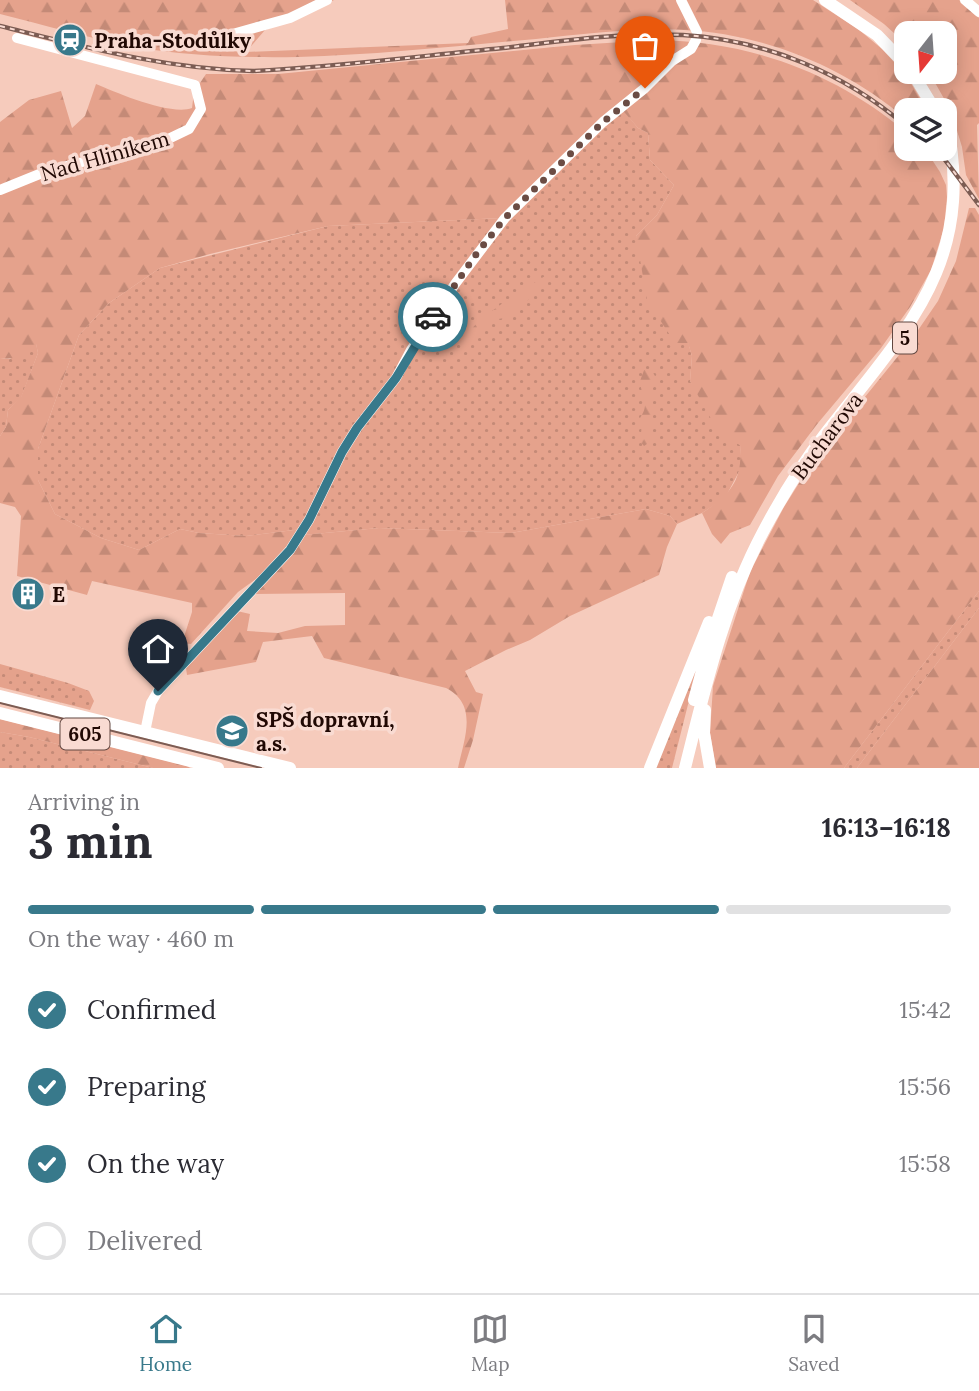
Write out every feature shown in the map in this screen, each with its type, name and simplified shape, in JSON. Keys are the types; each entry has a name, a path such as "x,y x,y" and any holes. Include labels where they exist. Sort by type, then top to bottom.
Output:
{"main road":[{"path":"825,0 877,35 894,53"},
{"path":"838,0 881,29 894,42"},
{"name":"Bucharova","path":"760,530 808,458 907,335 933,298 944,276 958,230 961,197 957,158"},
{"name":"Bucharova","path":"677,768 725,594 760,530 779,487 809,443 901,331 935,277 947,247 953,213 952,161"},
{"name":"Bucharova","path":"685,768 707,685 748,553"},
{"path":"650,768 702,639 725,594"},
{"path":"707,685 704,733 710,768"},
{"name":"605","path":"0,696 289,768"},
{"name":"605","path":"0,713 218,768"}],"street":[{"path":"229,35 290,18 327,0"},
{"path":"145,732 154,695 290,550 309,520 342,452 357,428 396,378 411,350 455,284 498,227 603,122 645,88 672,61 691,49 697,36 681,0"},
{"path":"965,0 979,12"},
{"name":"Nad Hliníkem","path":"0,190 47,172 162,142 189,128 201,109 195,85 17,38"}],"green space":[{"path":"0,0 334,0 296,19 265,30 246,52 468,43 471,37 508,29 505,0 813,0 858,29 882,49 894,62 894,84 911,84 920,98 894,98 894,110 857,84 802,56 744,38 684,30 591,33 328,56 216,56 134,47 0,14"},
{"path":"850,0 959,0 979,18 979,199 966,175 957,131 957,98 944,98 936,84 957,84 957,21 894,21 894,33"},
{"path":"655,40 690,42 724,46 789,64 850,92 894,123 894,161 933,161 946,185 944,228 931,270 910,307 881,348 778,476 750,525 730,533 721,544 712,534 702,513 721,499 733,485 739,468 740,445 721,437 690,381 692,356 688,343 675,343 647,300 636,236 657,215 674,185 650,160 648,133 638,128 618,105 502,218 328,226 210,254 160,268 109,303 79,335 38,449 38,480 55,514 101,538 139,550 180,529 246,536 302,529 267,571 238,592 191,644 182,643 192,612 192,603 92,581 87,595 17,576 21,516 15,507 0,503 0,436 6,427 8,410 21,397 38,353 36,344 29,352 20,356 0,358 0,122 29,100 61,91 72,128 85,116 96,84 144,102 183,110 192,108 194,92 206,74 278,74 575,45"},
{"path":"618,104 638,128 648,133 650,160 674,185 657,215 636,236 688,342 692,356 690,381 740,445 742,466 725,498 702,513 677,524 670,516 646,509 511,533 379,528 303,535 302,529 246,536 180,529 139,550 101,538 55,514 38,480 38,449 79,335 109,303 160,268 328,226 502,218"},
{"path":"969,208 975,208 979,215 979,591 844,768 716,768 710,733 713,686 750,572 784,507 813,461 912,339 938,301 956,261"},
{"path":"553,271 554,274 531,292 529,299 520,307 504,318 493,320 470,342 462,345 460,343 490,312"},
{"path":"36,343 38,353 21,398 8,410 6,427 0,436 0,358 10,359"},
{"path":"644,370 651,370 657,379 650,395 650,442 644,446 640,441 640,418 645,403 640,382"},
{"path":"646,509 670,516 677,524 659,575 570,616 530,640 465,671 476,692 483,694 464,768 458,768 466,734 466,713 456,695 446,688 324,658 312,636 263,642 256,662 187,675 186,668 237,611 250,614 247,631 278,633 305,626 345,625 345,593 254,594 303,535 379,528 511,533"},
{"path":"979,591 979,608 857,768 844,768"},
{"path":"979,608 979,768 857,768"},
{"path":"703,645 672,768 655,768"},
{"path":"0,664 89,691 94,701 90,710 0,687"},
{"path":"0,719 190,768 153,768 0,732"},
{"path":"0,732 29,737 153,768 0,768"}],"tram line":[{"path":"0,703 261,768"}],"railway":[{"path":"0,26 157,61 253,71 615,36 660,34 714,38 774,52 802,62 857,90 894,116"},
{"path":"946,161 979,205"}],"way so far":[{"path":"433,317 505,218 603,122 645,88"}],"place":[{"name":"Praha-Stodůlky","path":"70,40"},
{"name":"E","path":"28,594"},
{"name":"SPŠ dopravní, a.s.","path":"232,731"}],"route":[{"path":"158,691 290,550 330,481 342,452 396,378 433,317"}]}
